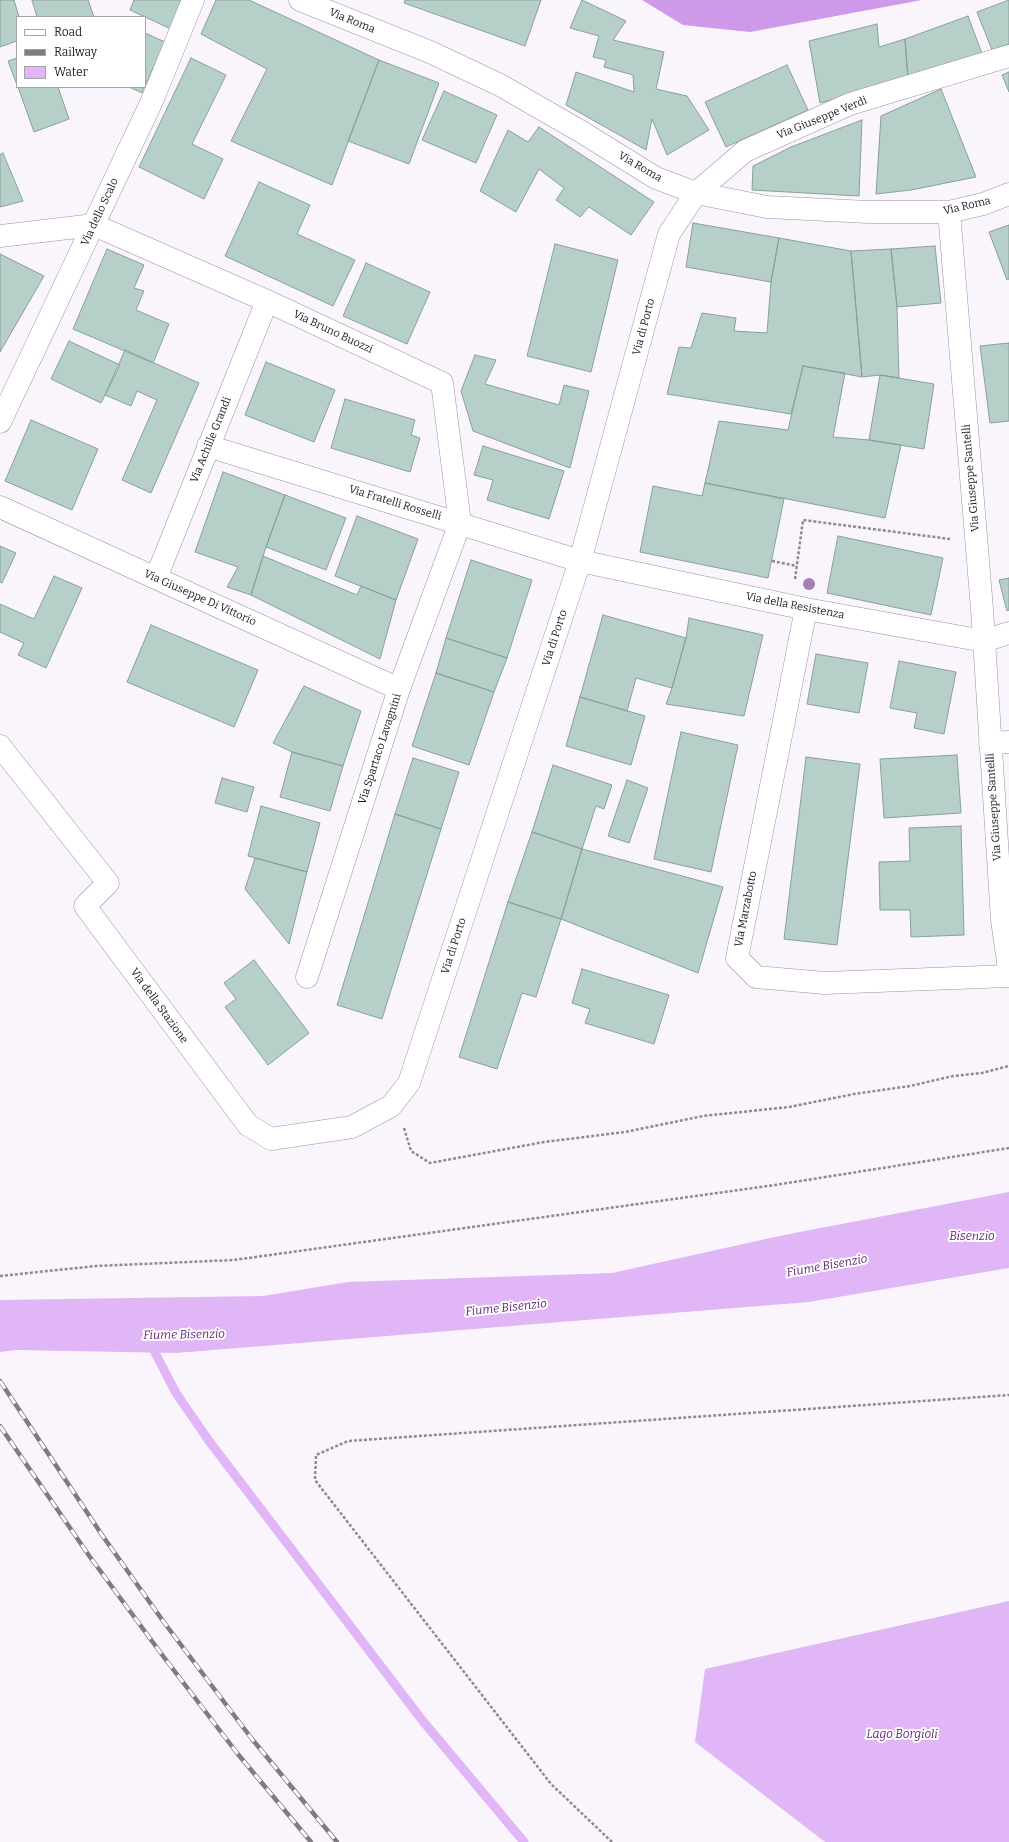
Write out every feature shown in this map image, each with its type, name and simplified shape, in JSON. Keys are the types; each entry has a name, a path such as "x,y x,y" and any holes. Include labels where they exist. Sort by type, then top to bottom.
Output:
{"street":[{"name":"Via dello Scalo","path":"0,422 152,101 193,0"},
{"name":"Via Roma","path":"300,0 430,52 500,85 580,131 656,178 696,193 767,207 868,212 949,212 983,204 1009,194"},
{"name":"Via Giuseppe Verdi","path":"696,193 745,151 850,104 1009,56"},
{"name":"Via di Porto","path":"402,1092 580,562 669,234 696,193"},
{"name":"Via Giuseppe Santelli","path":"949,212 984,641 1000,743 1009,969"},
{"path":"0,236 94,225"},
{"name":"Via Bruno Buozzi","path":"94,225 267,301 442,383 460,523"},
{"name":"Via Achille Grandi","path":"156,578 267,301"},
{"name":"Via Fratelli Rosselli","path":"208,446 460,523 580,562"},
{"name":"Via Giuseppe Di Vittorio","path":"0,507 399,689"},
{"name":"Via Spartaco Lavagnini","path":"307,977 399,689 460,523"},
{"name":"Via della Resistenza","path":"580,562 806,609 984,641 1009,633"},
{"name":"Via Marzabotto","path":"806,609 737,958 756,977 825,983 1009,976"},
{"name":"Via della Stazione","path":"0,746 108,883 85,906 248,1125 271,1139 352,1127 391,1106 402,1092"}],"path":[{"path":"767,601 773,583 796,579 803,520 976,542"},
{"path":"772,561 797,566"},
{"path":"402,1092 411,1151 430,1163 544,1142 625,1132 702,1116 789,1107 854,1094 910,1086 953,1076 982,1073 1009,1066"},
{"path":"0,1276 96,1266 234,1260 775,1185 1009,1148"},
{"path":"612,1842 551,1784 315,1480 316,1455 348,1441 1009,1395"}],"shaded area":[{"path":"642,0 922,0 750,32 683,25"}],"water":[{"name":"Bisenzio","path":"1009,1192 1009,1268 809,1302 176,1353 16,1350 0,1352 0,1300 263,1296 348,1282 612,1273 784,1235"},
{"name":"Lago Borgioli","path":"1009,1601 1009,1842 825,1842 695,1742 705,1669"}],"building":[{"path":"0,0 14,0 19,16 16,16 16,41 0,47"},
{"path":"32,0 88,0 94,16 37,16"},
{"path":"134,0 184,0 173,30 146,17 146,16 130,10"},
{"path":"216,0 249,0 379,60 332,185 231,141 267,69 201,34"},
{"path":"405,0 541,0 525,46 404,3"},
{"path":"582,0 626,21 613,40 664,52 656,89 687,96 709,130 667,155 652,119 646,150 566,105 576,72 634,92 633,75 604,67 606,60 593,57 599,36 570,28"},
{"path":"1009,0 1009,44 992,50 977,12"},
{"path":"968,16 984,59 908,79 905,39"},
{"path":"877,24 879,47 905,39 908,79 820,103 809,41"},
{"path":"146,33 165,42 146,84"},
{"path":"16,58 16,82 8,61"},
{"path":"191,58 226,75 192,144 223,159 204,199 139,167"},
{"path":"379,60 439,83 409,164 348,141"},
{"path":"787,65 808,110 726,147 705,102"},
{"path":"1009,72 1009,92 1002,75"},
{"path":"18,88 58,88 69,119 34,132"},
{"path":"131,88 144,88 142,93"},
{"path":"941,89 976,177 911,190 876,194 881,116"},
{"path":"444,91 497,115 476,163 422,140"},
{"path":"862,120 859,196 752,190 753,166 791,147"},
{"path":"539,127 654,202 631,235 589,207 580,217 556,200 564,188 539,169 516,212 480,191 508,130 528,142"},
{"path":"3,153 23,201 0,207 0,155"},
{"path":"259,182 310,205 297,234 355,260 333,306 225,256"},
{"path":"693,223 779,238 771,282 686,267"},
{"path":"1009,225 1009,279 1007,280 989,232"},
{"path":"779,238 851,251 862,377 803,366 791,414 667,394 679,347 691,348 702,313 736,318 734,331 767,333 771,282"},
{"path":"555,244 618,260 591,372 527,356"},
{"path":"935,246 941,303 897,307 891,249"},
{"path":"107,249 144,265 134,288 144,291 136,310 169,324 153,363 73,329"},
{"path":"891,249 897,307 899,378 880,375 862,377 851,251"},
{"path":"0,254 44,276 0,352"},
{"path":"366,263 430,292 407,344 343,316"},
{"path":"69,341 120,365 101,403 51,379"},
{"path":"1009,343 1009,421 990,423 980,346"},
{"path":"125,350 199,383 151,493 122,480 157,400 137,391 131,406 105,395"},
{"path":"475,355 496,360 485,384 559,405 564,385 589,391 570,468 473,431 461,391"},
{"path":"266,362 335,390 314,442 245,415"},
{"path":"803,366 845,373 833,437 869,440 901,445 885,518 705,483 719,421 788,430"},
{"path":"880,375 934,384 924,449 869,440"},
{"path":"345,399 415,420 411,435 420,438 410,472 331,448"},
{"path":"31,420 98,449 72,510 5,481"},
{"path":"483,446 564,471 549,519 487,500 493,480 474,475"},
{"path":"223,472 285,495 266,547 251,595 227,587 238,567 195,552"},
{"path":"705,483 784,499 768,578 640,552 653,486 702,496"},
{"path":"285,495 346,518 326,570 266,547"},
{"path":"357,516 418,539 396,600 335,576"},
{"path":"838,536 943,558 931,615 827,593"},
{"path":"0,546 16,553 2,583 0,582"},
{"path":"263,556 357,595 361,586 396,600 380,659 251,595"},
{"path":"471,560 532,580 507,658 446,638"},
{"path":"54,576 82,588 46,668 18,655 24,643 0,632 0,604 34,619"},
{"path":"1009,578 1009,610 1007,611 999,580"},
{"path":"603,615 686,638 672,688 636,678 627,711 580,697"},
{"path":"689,618 763,635 744,716 666,704 686,638"},
{"path":"151,625 258,670 234,727 127,682"},
{"path":"446,638 507,658 494,692 436,673"},
{"path":"816,654 868,663 859,713 807,704"},
{"path":"899,661 956,672 944,734 914,728 917,713 890,708"},
{"path":"436,673 494,692 469,765 412,746"},
{"path":"304,686 361,711 343,766 292,752 273,743"},
{"path":"580,697 645,716 631,765 566,746"},
{"path":"681,732 738,745 711,872 654,859"},
{"path":"292,752 343,766 330,811 280,797"},
{"path":"957,755 961,813 884,818 880,759"},
{"path":"806,757 860,764 837,945 784,939"},
{"path":"413,758 459,772 441,829 395,814"},
{"path":"553,765 612,785 604,809 596,806 582,849 532,832"},
{"path":"222,778 254,787 247,812 215,803"},
{"path":"627,780 648,788 629,843 608,836"},
{"path":"261,806 320,823 307,872 248,856"},
{"path":"395,814 441,829 382,1019 337,1005"},
{"path":"961,826 964,935 911,937 910,910 880,910 879,862 910,861 909,828"},
{"path":"532,832 582,849 561,919 508,902"},
{"path":"582,849 723,887 698,973 561,919"},
{"path":"255,858 307,872 289,944 245,889"},
{"path":"508,902 561,919 536,997 522,993 497,1069 459,1057"},
{"path":"254,960 309,1033 268,1065 225,1007 236,999 224,983"},
{"path":"582,969 669,995 654,1044 585,1023 590,1009 572,1003"}],"waterway":[{"name":"Fiume Bisenzio","path":"150,1343 176,1393 209,1441 422,1720 524,1842"}],"railway":[{"path":"0,1381 102,1535 163,1621 252,1739 337,1842"},
{"path":"0,1426 90,1557 163,1656 237,1753 311,1842"}]}
